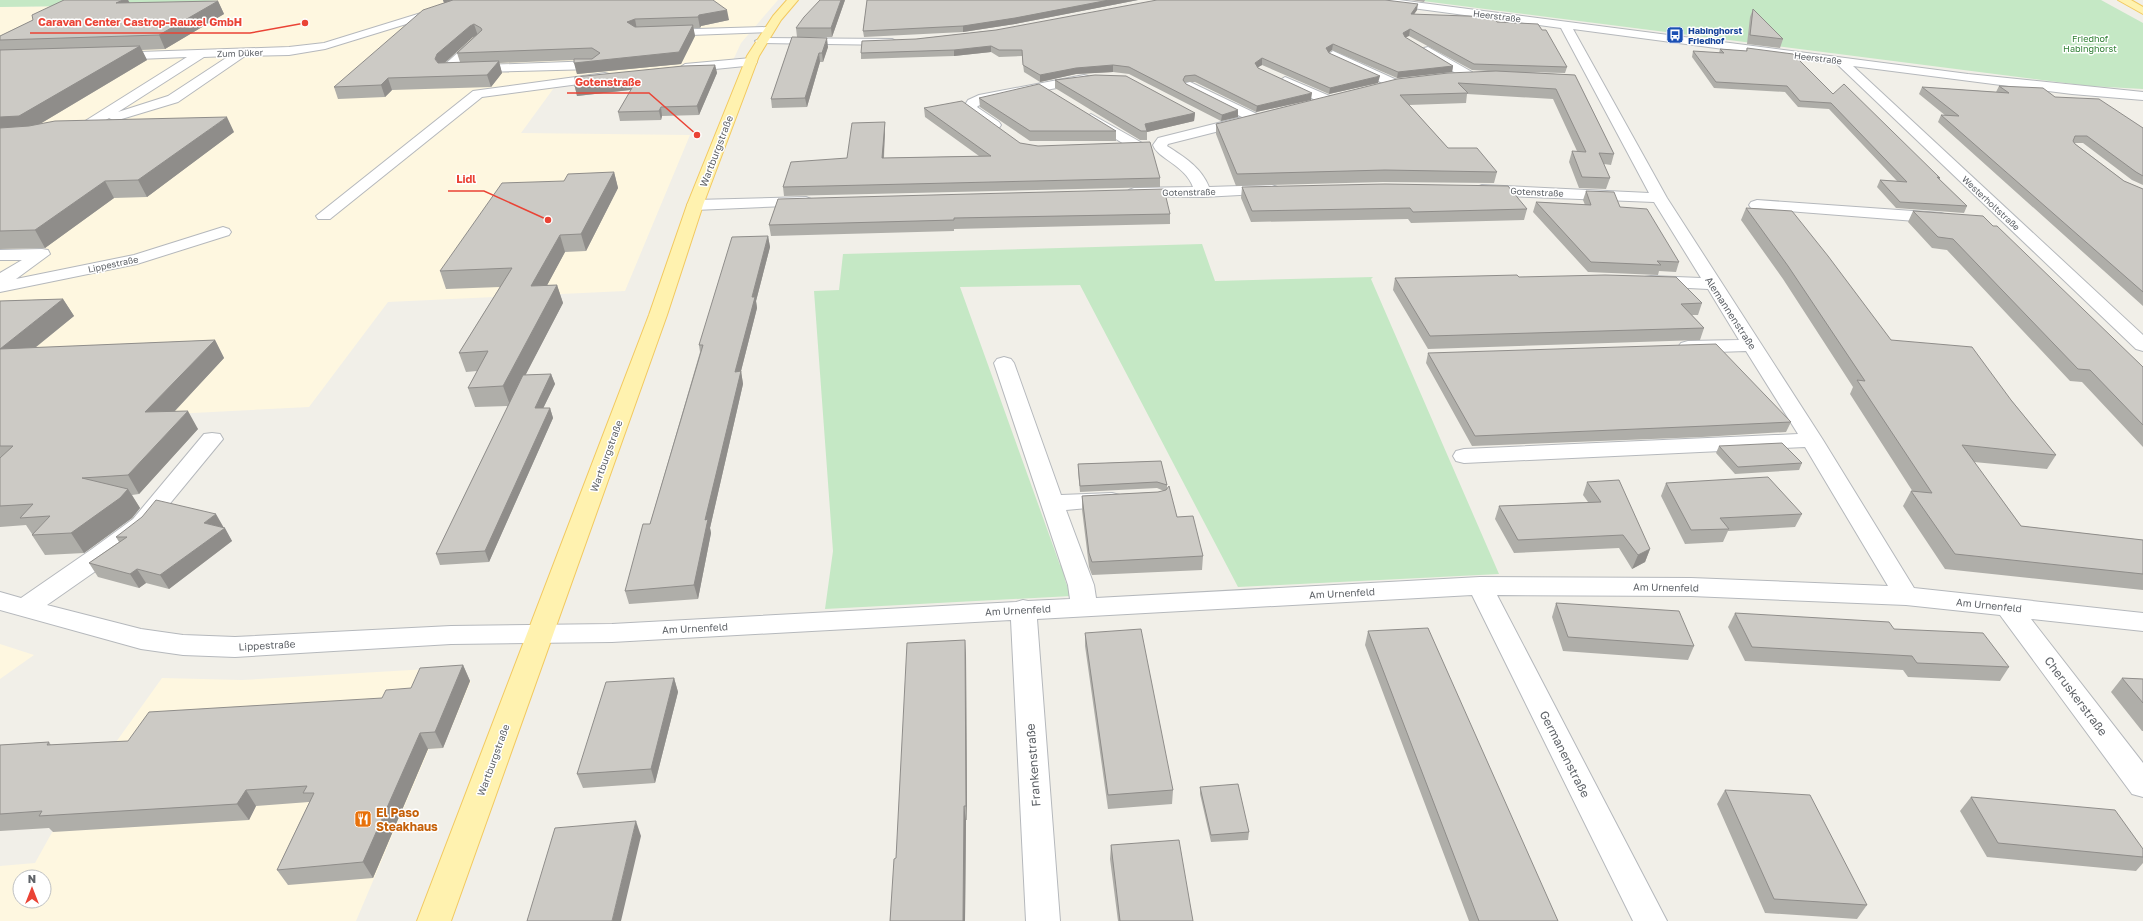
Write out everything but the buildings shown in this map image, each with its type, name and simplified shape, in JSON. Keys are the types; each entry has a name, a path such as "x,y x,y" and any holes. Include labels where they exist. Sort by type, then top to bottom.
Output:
{"main road":[{"name":"Wartburgstraße","path":"434,921 658,314 695,204 758,47 793,0"},
{"path":"2123,0 2143,11"}],"street":[{"name":"Zum Düker","path":"104,56 289,51 325,46 474,0"},
{"name":"Heerstraße","path":"1375,0 1840,61 2072,90 2143,96"},
{"name":"Alemannenstraße","path":"1565,25 1587,79 1712,284 1812,440 1906,596"},
{"path":"653,34 758,47 900,42"},
{"path":"324,216 478,94 613,70 446,70 478,40"},
{"path":"1416,44 1468,75"},
{"path":"670,66 758,47"},
{"path":"51,133 86,126 173,99 243,52"},
{"path":"86,126 202,54"},
{"path":"1333,55 1395,84"},
{"name":"Westerholtstraße","path":"1840,61 2143,345"},
{"path":"1007,134 970,108 973,103 984,98 1096,77 1081,69"},
{"path":"1445,77 1483,75"},
{"path":"1275,76 1327,100"},
{"path":"1373,89 1409,82"},
{"path":"1190,86 1254,118"},
{"path":"1040,87 1060,99"},
{"path":"1305,105 1342,97"},
{"path":"1080,111 1139,147"},
{"path":"1116,147 1160,145 1163,141 1269,114"},
{"path":"1205,119 1219,127"},
{"path":"1160,145 1161,148 1188,167 1199,178 1203,192"},
{"name":"Gotenstraße","path":"1468,189 1659,198"},
{"name":"Gotenstraße","path":"1119,194 1289,190"},
{"path":"695,204 821,201"},
{"path":"1757,205 1956,219"},
{"path":"1988,221 2012,223"},
{"name":"Lippestraße","path":"0,287 137,259 223,232"},
{"path":"0,255 42,254 0,281"},
{"path":"0,301 96,282 96,276 92,268"},
{"path":"1634,280 1712,284"},
{"path":"1672,348 1751,345"},
{"path":"1004,363 1081,585 1084,606"},
{"path":"24,608 101,555 141,524 212,439"},
{"path":"1464,456 1812,440"},
{"path":"1052,503 1134,498"},
{"name":"Am Urnenfeld","path":"540,633 612,633 1023,609 1480,586 1691,587 1906,596 2143,622"},
{"name":"Germanenstraße","path":"1480,586 1650,921"},
{"name":"Lippestraße","path":"0,601 141,639 183,646 235,647 451,635 540,633"},
{"name":"Cheruskerstraße","path":"2008,607 2143,785"},
{"name":"Frankenstraße","path":"1023,609 1043,921"}],"shaded area":[{"path":"219,0 778,0 741,43 730,67 556,85 521,133 690,135 625,291 388,302 309,407 0,423 0,7 147,5"},
{"path":"0,644 34,655 0,679"},
{"path":"445,668 458,682 471,681 443,748 429,749 356,921 0,921 0,866 35,863 55,827 162,678 242,680"}],"green space":[{"path":"0,0 219,0 147,5 0,7"},
{"name":"Friedhof Habinghorst","path":"1415,0 2101,0 2143,23 2143,89 2089,86"},
{"path":"1202,244 1215,281 1373,277 1371,279 1499,574 1238,587 1080,285 960,287 1060,565 1063,565 1065,580 1071,596 825,609 833,551 814,291 839,290 843,254"}],"place":[{"name":"Caravan Center Castrop-Rauxel GmbH","path":"305,23"},
{"name":"Habinghorst Friedhof","path":"1675,35"},
{"name":"Gotenstraße","path":"697,135"},
{"name":"Lidl","path":"548,220"},
{"name":"El Paso Steakhaus","path":"363,819"}]}
